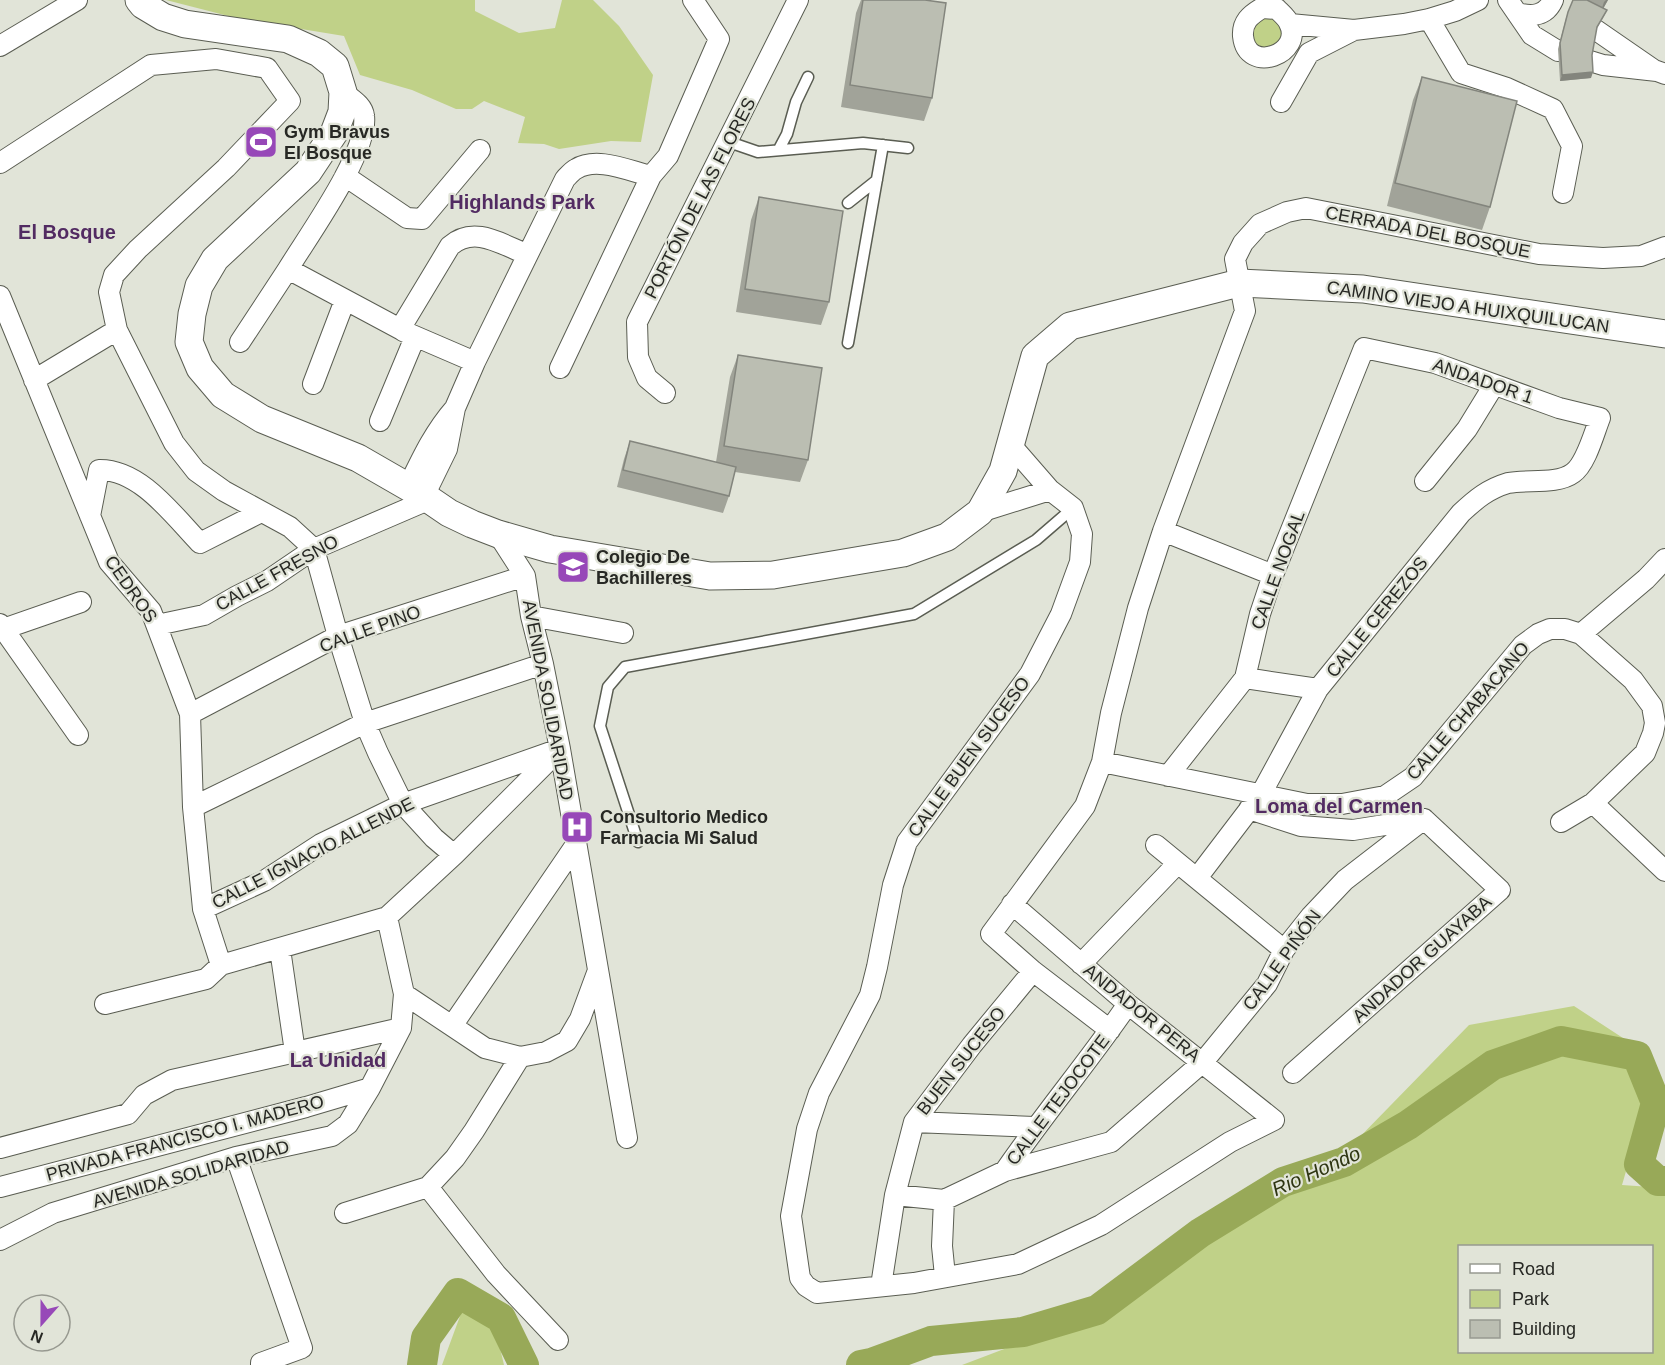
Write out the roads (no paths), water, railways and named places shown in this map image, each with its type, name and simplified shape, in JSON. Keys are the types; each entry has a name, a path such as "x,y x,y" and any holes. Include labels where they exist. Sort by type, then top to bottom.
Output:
{"main road":[{"name":"CAMINO VIEJO A HUIXQUILUCAN","path":"139,0 163,17 185,24 288,39 319,53 335,66 343,92 342,112 334,133 309,172 215,259 199,286 192,314 189,342 200,368 223,394 262,419 358,458 449,513 498,534 550,549 710,576 773,575 903,553 947,537 980,512 1003,471 1035,356 1070,326 1239,283 1364,289 1665,334"}],"street":[{"path":"0,46 76,0"},
{"path":"560,368 651,176 668,156 719,39 693,0"},
{"name":"PORTÓN DE LAS FLORES","path":"665,393 647,378 638,357 637,322 798,0"},
{"path":"1290,24 1354,30 1429,19 1455,11 1478,0"},
{"path":"1513,6 1530,16 1558,6"},
{"path":"1513,6 1532,35 1558,51"},
{"path":"1429,19 1458,82 1508,88 1553,109 1572,146 1563,193"},
{"path":"1281,102 1309,53 1354,30"},
{"path":"1596,30 1661,73"},
{"path":"0,163 151,65 216,58 267,68 290,101 226,168 138,249 114,275 109,292 117,330 174,443 196,471 224,491 290,527 314,549 365,723 378,753 404,804 434,838 454,855"},
{"path":"1590,60 1603,65 1661,73"},
{"path":"240,342 345,176 359,145 364,116 360,105 343,92"},
{"path":"345,176 407,218 422,219 480,150"},
{"path":"420,494 447,449 455,408 475,362 526,254 565,179 576,168 591,163 651,176"},
{"name":"CERRADA DEL BOSQUE","path":"1239,283 1235,259 1260,224 1287,212 1306,208 1539,254 1603,258 1641,256 1665,247"},
{"path":"380,421 408,333 450,246 458,239 479,235 526,254"},
{"path":"288,269 408,333 475,362"},
{"path":"1033,971 990,934 1061,842 1085,806 1102,762 1111,713 1132,629 1163,531 1245,311 1239,283"},
{"name":"CEDROS","path":"0,296 110,562 151,611 190,714 193,807 203,909 221,965"},
{"path":"313,384 345,300"},
{"path":"34,380 117,330"},
{"name":"ANDADOR 1","path":"1364,348 1436,363 1559,408 1600,418"},
{"name":"CALLE NOGAL","path":"1168,776 1245,678 1260,614 1274,575 1364,348"},
{"path":"1425,481 1467,429 1494,385"},
{"name":"CALLE CEREZOS","path":"1197,878 1255,802 1318,689 1461,513 1484,492 1492,489 1509,483 1555,479 1573,473 1584,459 1600,418"},
{"path":"1011,444 1050,490 1073,508"},
{"path":"90,516 99,470 112,469 141,483 200,543 261,512"},
{"path":"980,512 1050,490"},
{"name":"CALLE FRESNO","path":"157,625 204,615 267,581 314,549 420,494"},
{"name":"CALLE BUEN SUCESO","path":"881,1286 817,1293 806,1286 800,1278 791,1216 807,1129 819,1093 870,995 878,967 893,885 907,842 1030,674 1061,614 1080,562 1082,534 1073,508"},
{"path":"1163,531 1274,575"},
{"name":"AVENIDA SOLIDARIDAD","path":"498,534 525,576 531,616 560,749 627,1138"},
{"path":"1561,822 1593,803 1645,753 1653,733 1652,706 1633,680 1581,634 1664,561"},
{"name":"CALLE PINO","path":"190,714 338,636 525,576"},
{"path":"78,735 2,626 81,602"},
{"path":"531,616 623,633"},
{"name":"CALLE CHABACANO","path":"1102,762 1168,776 1255,802 1342,804 1384,796 1413,777 1523,645 1538,634 1550,629 1565,629 1581,634"},
{"path":"193,807 365,723 543,664"},
{"path":"1245,678 1318,689"},
{"path":"105,1004 206,979 221,965 387,917 454,855 560,749"},
{"name":"CALLE IGNACIO ALLENDE","path":"203,909 264,881 321,844 404,804 560,749"},
{"path":"1255,802 1301,826 1353,830 1424,819"},
{"path":"1593,803 1665,871"},
{"name":"CALLE PIÑÓN","path":"944,1200 1005,1171 1111,1142 1203,1062 1267,984 1284,950 1311,916 1345,880 1424,819"},
{"name":"ANDADOR GUAYABA","path":"1293,1073 1500,890 1424,819"},
{"path":"1156,845 1284,950"},
{"path":"452,1026 575,846"},
{"path":"1081,964 1178,862"},
{"name":"ANDADOR PERA","path":"945,1276 1018,1264 1101,1225 1230,1142 1274,1120 1128,1004 1012,904"},
{"name":"AVENIDA SOLIDARIDAD","path":"0,1240 53,1213 237,1157 332,1136 348,1124 370,1088 401,1028 404,994 387,917"},
{"path":"280,949 296,1052"},
{"path":"404,994 485,1048 520,1057 546,1052 567,1041 580,1019 598,970"},
{"name":"CALLE TEJOCOTE","path":"1033,971 1110,1030"},
{"name":"BUEN SUCESO","path":"881,1286 895,1195 914,1122 972,1045 1033,971"},
{"name":"CALLE TEJOCOTE","path":"1005,1171 1034,1127 1070,1084 1128,1004"},
{"path":"0,1148 128,1114 144,1095 172,1080 401,1028"},
{"path":"345,1213 428,1187 468,1140 520,1057"},
{"name":"PRIVADA FRANCISCO I. MADERO","path":"0,1187 306,1107 370,1088"},
{"path":"914,1122 1034,1127"},
{"path":"237,1157 302,1347 261,1363 261,1365"},
{"path":"428,1187 496,1274 558,1340"},
{"path":"881,1286 914,1283 945,1276 942,1246 944,1200 895,1195"}],"lane":[{"path":"779,149 787,134 796,102 808,77"},
{"path":"729,142 758,152 863,143 908,148"},
{"path":"848,342 883,146"},
{"path":"848,203 877,180"},
{"path":"638,842 600,726 608,687 625,667 914,614 1036,540 1073,508"}],"waterway":[{"name":"Rio Hondo","path":"861,1365 931,1341 1023,1332 1097,1310 1200,1233 1283,1182 1344,1162 1408,1125 1493,1065 1561,1041 1637,1056 1656,1103 1639,1164 1658,1181 1665,1181"},
{"name":"Rio Hondo","path":"422,1365 426,1338 458,1293 501,1318 524,1365"}],"place":[{"name":"Gym Bravus El Bosque","path":"261,142"},
{"name":"Colegio De Bachilleres","path":"573,567"},
{"name":"Consultorio Medico Farmacia Mi Salud","path":"577,827"}],"district":[{"name":"Highlands Park","path":"522,202"},
{"name":"El Bosque","path":"67,232"},
{"name":"Loma del Carmen","path":"1339,806"},
{"name":"La Unidad","path":"338,1060"}]}
